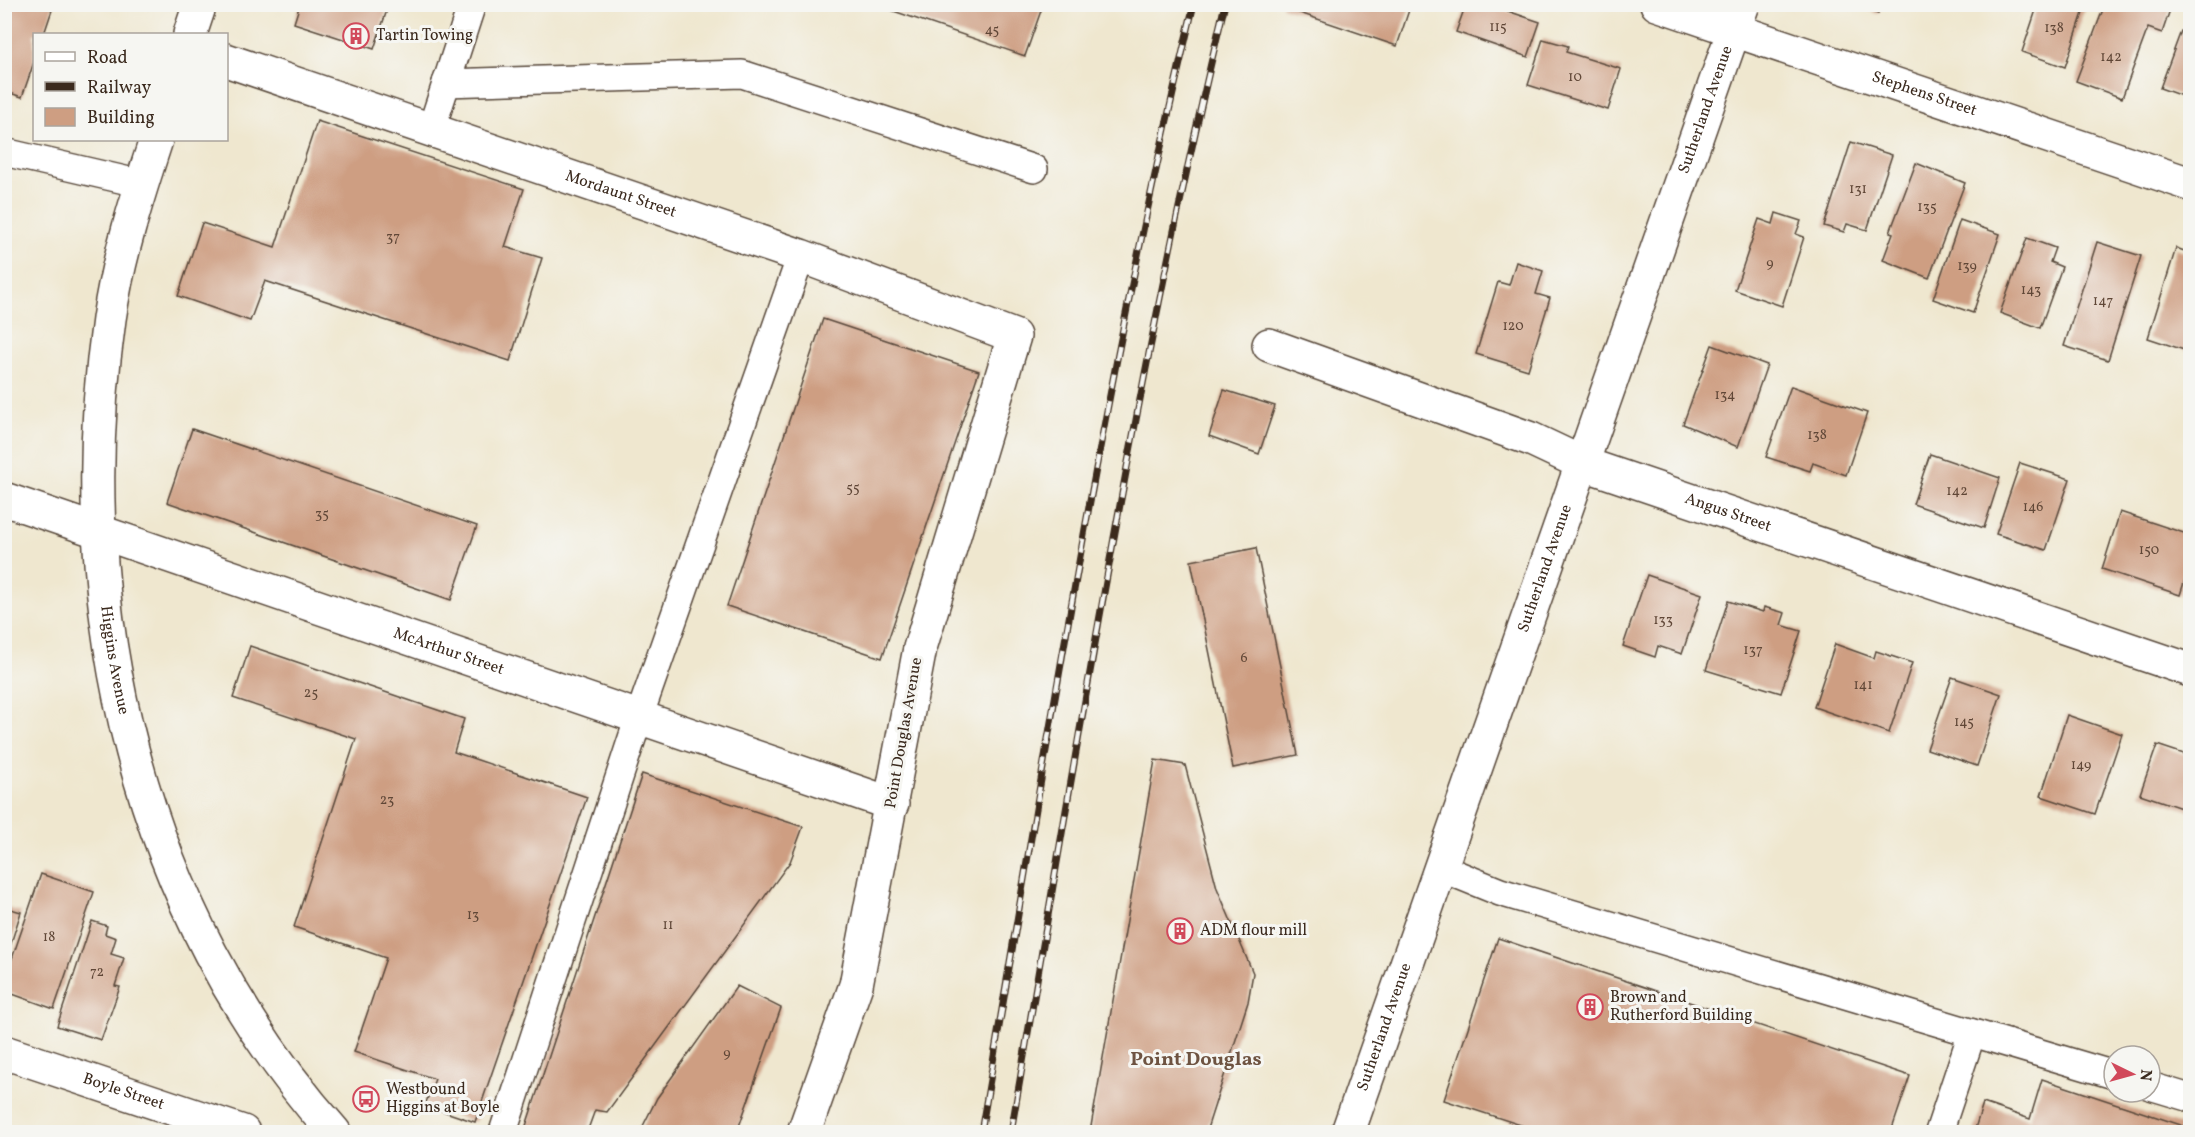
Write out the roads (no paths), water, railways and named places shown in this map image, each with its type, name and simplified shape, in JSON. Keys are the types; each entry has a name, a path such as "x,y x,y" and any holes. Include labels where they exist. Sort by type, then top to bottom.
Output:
{"street":[{"path":"190,33 200,4"},
{"name":"Stephens Street","path":"1658,4 1739,18 2190,184"},
{"name":"Sutherland Avenue","path":"1348,1132 1739,18"},
{"name":"Mordaunt Street","path":"228,61 801,256 1014,336"},
{"name":"Higgins Avenue","path":"156,141 126,236 110,316 99,400 96,470 98,531 106,622 117,689 153,823 173,875 205,944 238,1006 300,1094 334,1132"},
{"name":"Point Douglas Avenue","path":"804,1132 856,985 920,648 1014,336"},
{"name":"Angus Street","path":"1269,345 1531,439 1584,465 2190,670"},
{"name":"McArthur Street","path":"4,499 892,804"},
{"name":"Boyle Street","path":"4,1052 243,1132"}],"lane":[{"path":"431,130 472,4"},
{"path":"446,83 742,74 1034,169"},
{"path":"4,152 142,184"},
{"path":"503,1132 639,717 801,256"},
{"path":"1442,868 1500,892 2102,1071"},
{"path":"1939,1132 1972,1033"},
{"path":"2162,1090 2190,1098"}],"railway":[{"path":"981,1132 1104,425 1132,284 1194,4"},
{"path":"1011,1132 1135,426 1193,144 1225,4"}],"place":[{"name":"Tartin Towing","path":"356,36"},
{"name":"ADM flour mill","path":"1180,931"},
{"name":"Brown and Rutherford Building","path":"1590,1007"},
{"name":"Westbound Higgins at Boyle","path":"366,1099"}],"district":[{"name":"Point Douglas","path":"1196,1060"}]}
